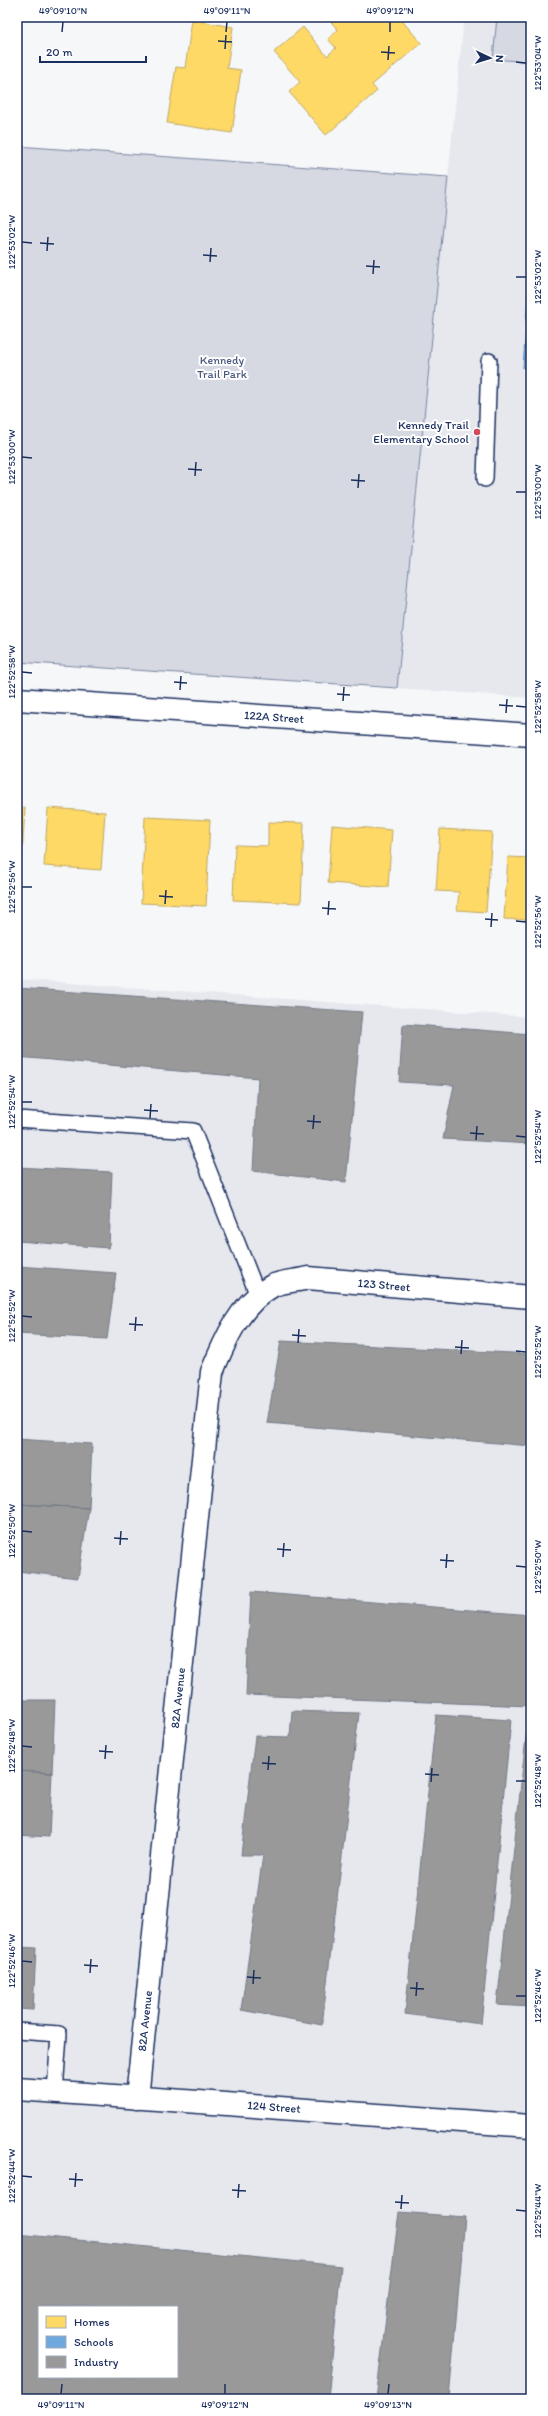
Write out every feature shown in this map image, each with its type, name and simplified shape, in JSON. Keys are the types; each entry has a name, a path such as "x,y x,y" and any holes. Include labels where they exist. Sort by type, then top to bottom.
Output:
{"street":[{"name":"122A Street","path":"17,699 531,735"},
{"name":"123 Street","path":"253,1303 273,1286 308,1278 531,1297"},
{"name":"82A Avenue","path":"137,2098 212,1372 227,1335 253,1303"},
{"name":"124 Street","path":"17,2089 531,2126"}],"lane":[{"path":"485,479 489,361"},
{"path":"17,1119 193,1131 253,1303"},
{"path":"17,2031 59,2034 55,2092"}],"shaded area":[{"name":"Kennedy Trail Elementary School","path":"464,17 531,17 531,698 397,688"},
{"path":"17,979 531,1017 531,2399 17,2399"}],"green space":[{"path":"497,17 531,17 531,62 493,59"},
{"name":"Kennedy Trail Park","path":"17,146 448,177 397,688 17,662"}],"building: Homes":[{"path":"327,17 399,17 421,43 372,85 377,91 326,135 289,92 300,82 274,52 303,27 327,56 336,48 328,39 338,30"},
{"path":"192,20 233,27 227,68 241,70 232,133 167,123 176,67 185,68"},
{"path":"17,808 25,808 22,857 17,856"},
{"path":"48,808 105,812 101,870 44,866"},
{"path":"145,817 210,820 206,906 141,903"},
{"path":"268,822 304,823 301,903 233,900 235,845 268,846"},
{"path":"332,825 392,830 388,887 328,883"},
{"path":"440,829 492,832 486,912 457,910 459,892 436,891"},
{"path":"508,857 531,858 531,920 504,919"}],"building: Schools":[{"path":"529,284 531,284 531,369 523,368"}],"building: Industry":[{"path":"17,988 362,1012 346,1182 253,1171 258,1078 17,1057"},
{"path":"403,1024 531,1034 531,1144 443,1139 454,1085 399,1082"},
{"path":"17,1167 112,1172 109,1248 17,1241"},
{"path":"17,1266 116,1273 107,1339 17,1334"},
{"path":"281,1341 531,1354 531,1446 267,1423"},
{"path":"17,1439 92,1444 89,1508 17,1504"},
{"path":"17,1504 89,1508 78,1578 17,1571"},
{"path":"251,1592 531,1615 531,1706 246,1695"},
{"path":"17,1700 55,1700 52,1773 17,1771"},
{"path":"292,1711 359,1713 322,2025 241,2010 263,1855 241,1855 255,1736 290,1737"},
{"path":"436,1715 511,1720 481,2024 405,2014"},
{"path":"528,1719 531,1719 531,2007 497,2005"},
{"path":"17,1771 52,1773 49,1837 17,1835"},
{"path":"17,1947 36,1948 33,2010 17,2009"},
{"path":"399,2212 465,2217 449,2399 376,2399"},
{"path":"17,2234 341,2266 328,2399 17,2399"}],"place":[{"name":"Kennedy Trail Elementary School","path":"477,432"}]}
